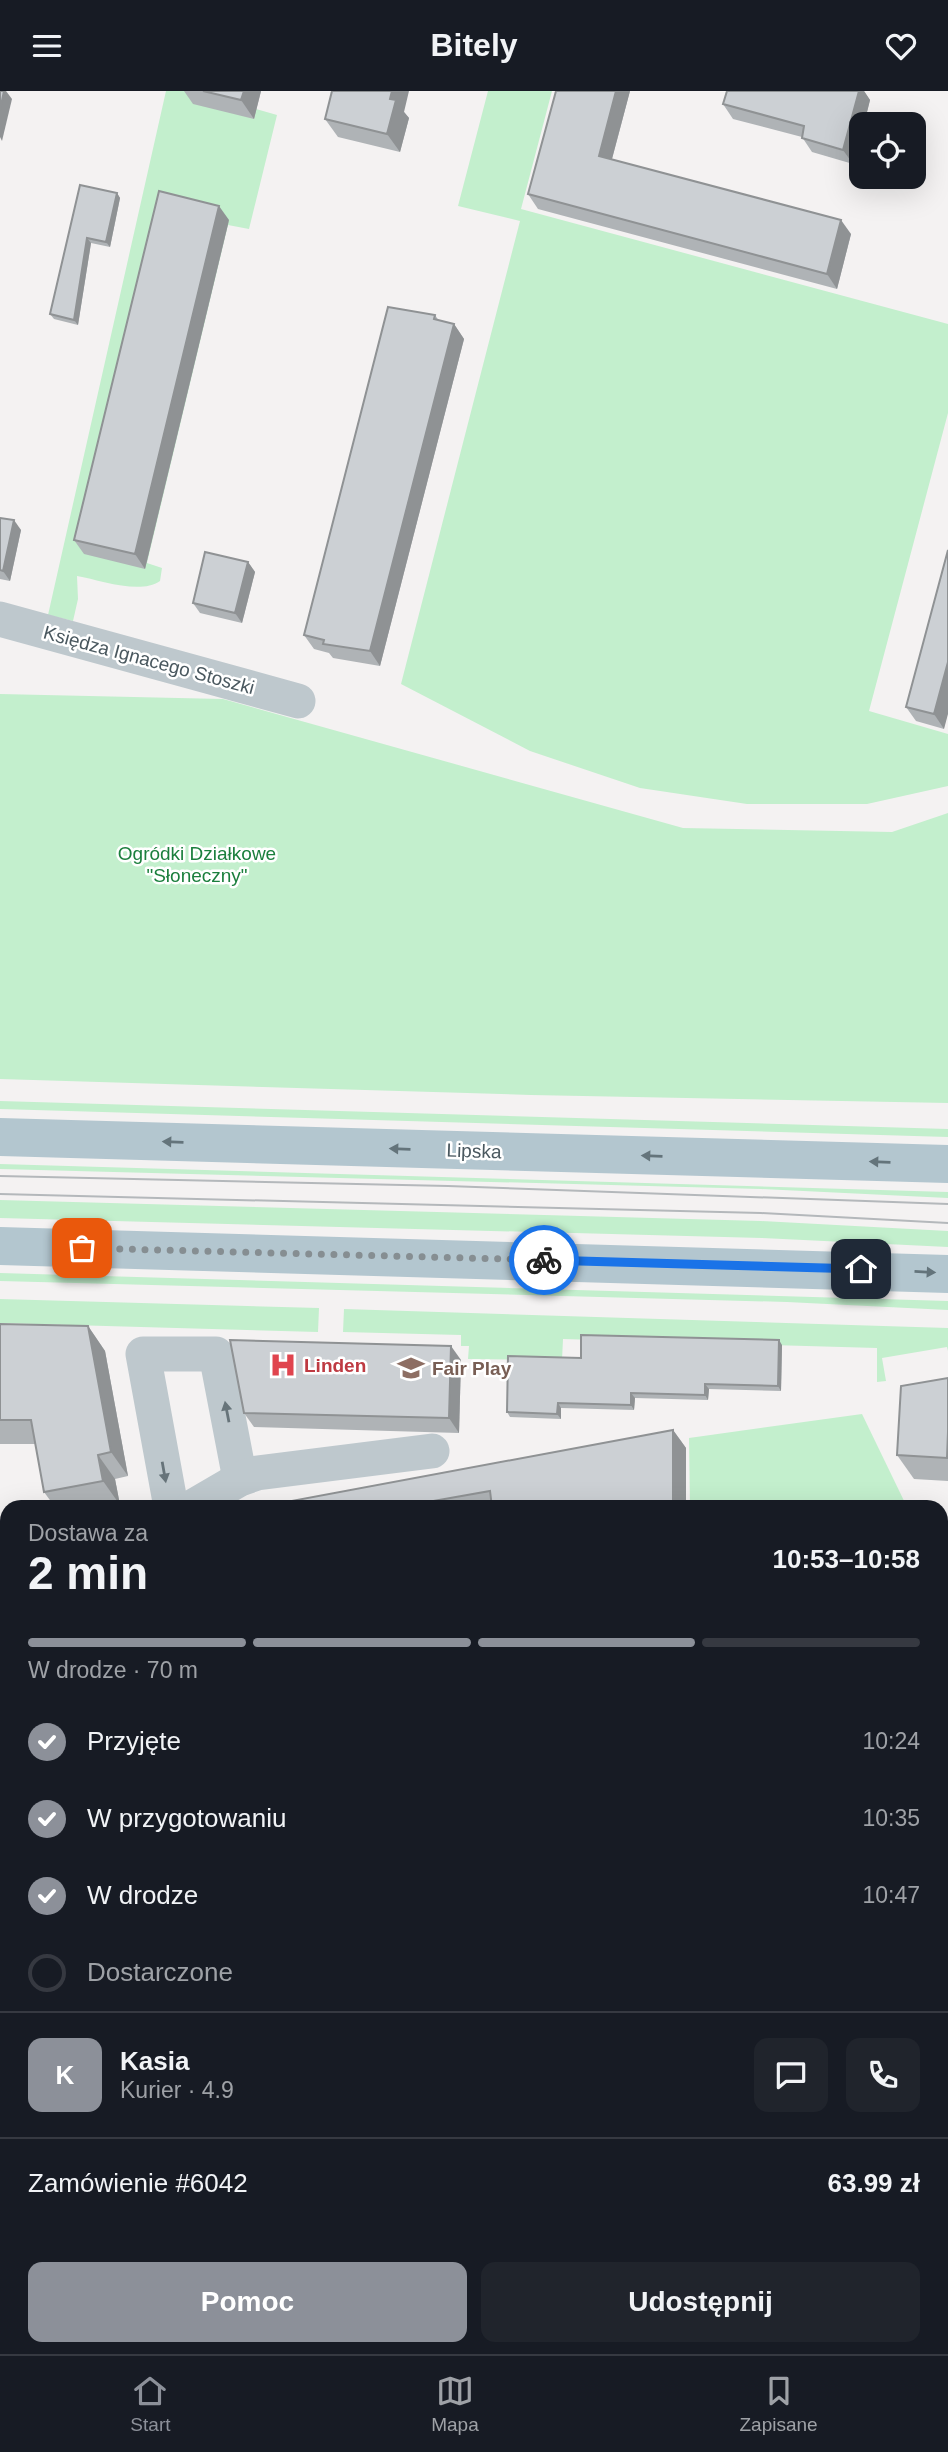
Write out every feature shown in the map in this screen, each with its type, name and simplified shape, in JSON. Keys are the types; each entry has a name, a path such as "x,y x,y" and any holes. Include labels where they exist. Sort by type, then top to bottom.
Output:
{"main road":[{"name":"Lipska","path":"0,1137 948,1164"},
{"path":"0,1246 948,1274"}],"street":[{"name":"Księdza Ignacego Stoszki","path":"0,619 298,701"},
{"path":"169,1500 143,1354 216,1354 240,1479"},
{"path":"204,1500 240,1479 265,1471 432,1451"}],"green space":[{"path":"166,91 197,91 254,118 256,109 277,115 249,229 228,225 147,563 162,568 160,581 152,585 131,587 77,576 78,599 73,621 48,615"},
{"path":"488,91 552,91 521,209 948,324 948,413 869,711 948,734 948,786 867,804 747,804 640,788 530,751 401,684 520,221 458,206"},
{"name":"Ogródki Działkowe \"Słoneczny\"","path":"0,694 223,699 683,828 892,832 948,813 948,1103 531,1095 0,1079"},
{"path":"0,1101 948,1129 948,1137 0,1109"},
{"path":"0,1164 948,1192 948,1198 761,1189 0,1169"},
{"path":"0,1200 761,1221 948,1231 948,1247 762,1238 0,1218"},
{"path":"0,1273 948,1301 948,1310 787,1302 0,1281"},
{"path":"0,1299 319,1308 318,1332 0,1323"},
{"path":"344,1309 948,1328 948,1351 947,1347 882,1358 886,1381 877,1382 877,1348 563,1339 562,1360 468,1359 469,1346 461,1346 461,1335 343,1332"},
{"path":"862,1414 904,1500 690,1500 689,1438"}],"building":[{"path":"0,91 4,91 0,110"},
{"path":"203,91 244,91 241,100"},
{"path":"332,91 392,91 390,99 396,100 387,134 325,119"},
{"path":"556,91 616,91 599,156 841,220 827,274 528,194"},
{"path":"727,91 859,91 853,112 849,112 849,128 843,150 802,138 804,126 723,104"},
{"path":"80,185 117,193 106,242 87,238 74,320 50,314"},
{"path":"159,191 219,206 135,554 74,540"},
{"path":"388,307 435,315 434,319 454,324 370,651 323,644 324,640 304,635"},
{"path":"0,518 14,520 3,571 0,570"},
{"path":"948,550 948,662 934,714 906,707"},
{"path":"205,552 248,562 235,613 193,603"},
{"path":"0,1324 88,1326 111,1452 98,1455 103,1481 44,1492 31,1420 0,1420"},
{"path":"581,1335 779,1340 778,1386 705,1384 705,1395 631,1393 631,1405 558,1403 557,1414 507,1412 508,1356 581,1358"},
{"path":"230,1340 451,1346 449,1418 244,1413"},
{"path":"948,1378 947,1458 897,1455 901,1386"},
{"path":"673,1430 673,1500 491,1500 490,1491 439,1500 297,1500"}],"tram line":[{"path":"0,1176 448,1186 948,1204"},
{"path":"0,1194 761,1213 948,1223"}],"way so far":[{"path":"82,1248 544,1260"}],"place":[{"name":"Linden","path":"283,1365"},
{"name":"Fair Play","path":"411,1368"}],"route":[{"path":"544,1260 861,1269"}]}
